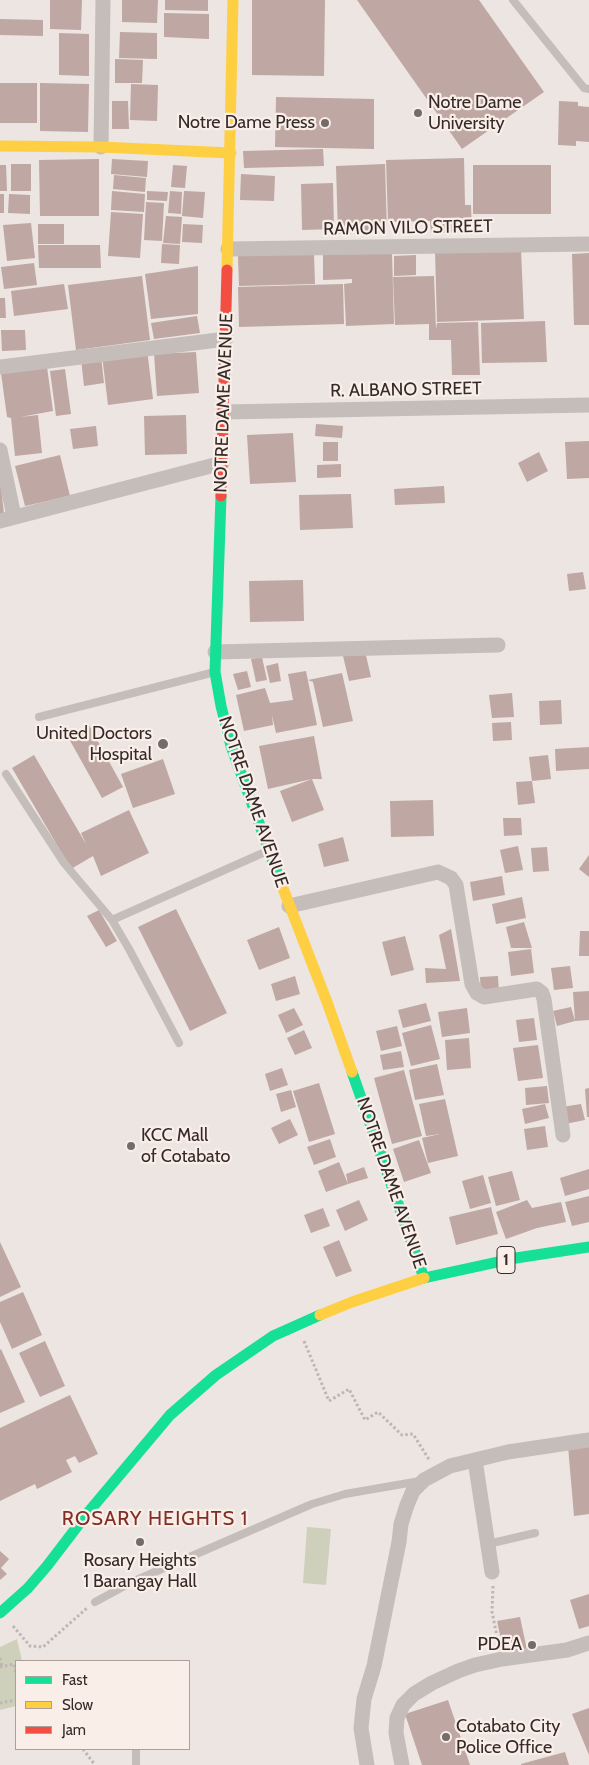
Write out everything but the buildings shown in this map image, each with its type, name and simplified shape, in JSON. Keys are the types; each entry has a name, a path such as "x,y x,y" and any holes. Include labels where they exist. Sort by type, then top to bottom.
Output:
{"main road":[{"name":"NOTRE DAME AVENUE","path":"233,0 231,153 215,672 231,746 268,850 327,1002 424,1278"},
{"path":"0,146 101,147 231,153"},
{"name":"1","path":"1,1612 28,1588 47,1566 86,1515 170,1415 216,1375 273,1336 369,1295 424,1278 516,1258 589,1247"}],"street":[{"path":"101,147 103,0"},
{"name":"RAMON VILO STREET","path":"228,249 589,244"},
{"path":"0,367 226,339"},
{"name":"R. ALBANO STREET","path":"224,412 589,405"},
{"path":"0,450 7,518 222,463"},
{"path":"215,652 498,645"},
{"path":"289,906 438,872 451,878 456,885 472,984 477,993 484,997 537,989 542,993 563,1135"},
{"path":"367,1765 361,1728 364,1699 377,1649 401,1524 413,1492 424,1480 450,1466 540,1446 589,1440"},
{"path":"475,1460 492,1572"},
{"path":"402,1765 396,1733 397,1718 403,1705 414,1694 432,1682 475,1665 502,1659 567,1650 589,1643"}],"lane":[{"path":"513,0 584,88 589,89"},
{"path":"39,717 215,672"},
{"path":"6,774 64,863 112,920 179,1043"},
{"path":"112,920 268,850"},
{"path":"95,1602 134,1581 312,1504 345,1494 424,1480"},
{"path":"488,1544 535,1533"},
{"path":"136,1750 136,1765"}],"path":[{"path":"306,1349 329,1400 349,1389 365,1420 378,1412 402,1435 413,1434 433,1466"},
{"path":"492,1572 491,1604 499,1649"},
{"path":"1,1612 24,1641 30,1646 37,1648 49,1643 68,1624 95,1602"},
{"path":"0,1658 1,1667 14,1664 15,1669"},
{"path":"0,1703 15,1700"},
{"path":"84,1750 96,1765"}],"green space":[{"path":"307,1527 331,1529 326,1585 303,1583"},
{"path":"17,1639 22,1660 15,1660 15,1706 0,1710 0,1647"}],"traffic: fast":[{"path":"221,496 215,672 231,746 279,878"},
{"path":"352,1072 424,1278 516,1258 589,1247"},
{"path":"0,1613 28,1588 47,1566 86,1515 170,1415 216,1375 273,1336 320,1315"}],"traffic: slow":[{"path":"227,270 233,0"},
{"path":"0,146 101,147 231,153"},
{"path":"279,878 352,1072"},
{"path":"320,1315 352,1302 424,1278"}],"traffic: jam":[{"path":"221,496 227,270"}],"place":[{"name":"Notre Dame University","path":"418,113"},
{"name":"Notre Dame Press","path":"325,123"},
{"name":"United Doctors Hospital","path":"163,744"},
{"name":"KCC Mall of Cotabato","path":"131,1146"},
{"name":"Rosary Heights 1 Barangay Hall","path":"140,1542"},
{"name":"PDEA","path":"532,1645"},
{"name":"Cotabato City Police Office","path":"446,1737"}],"district":[{"name":"ROSARY HEIGHTS 1","path":"155,1519"}]}
